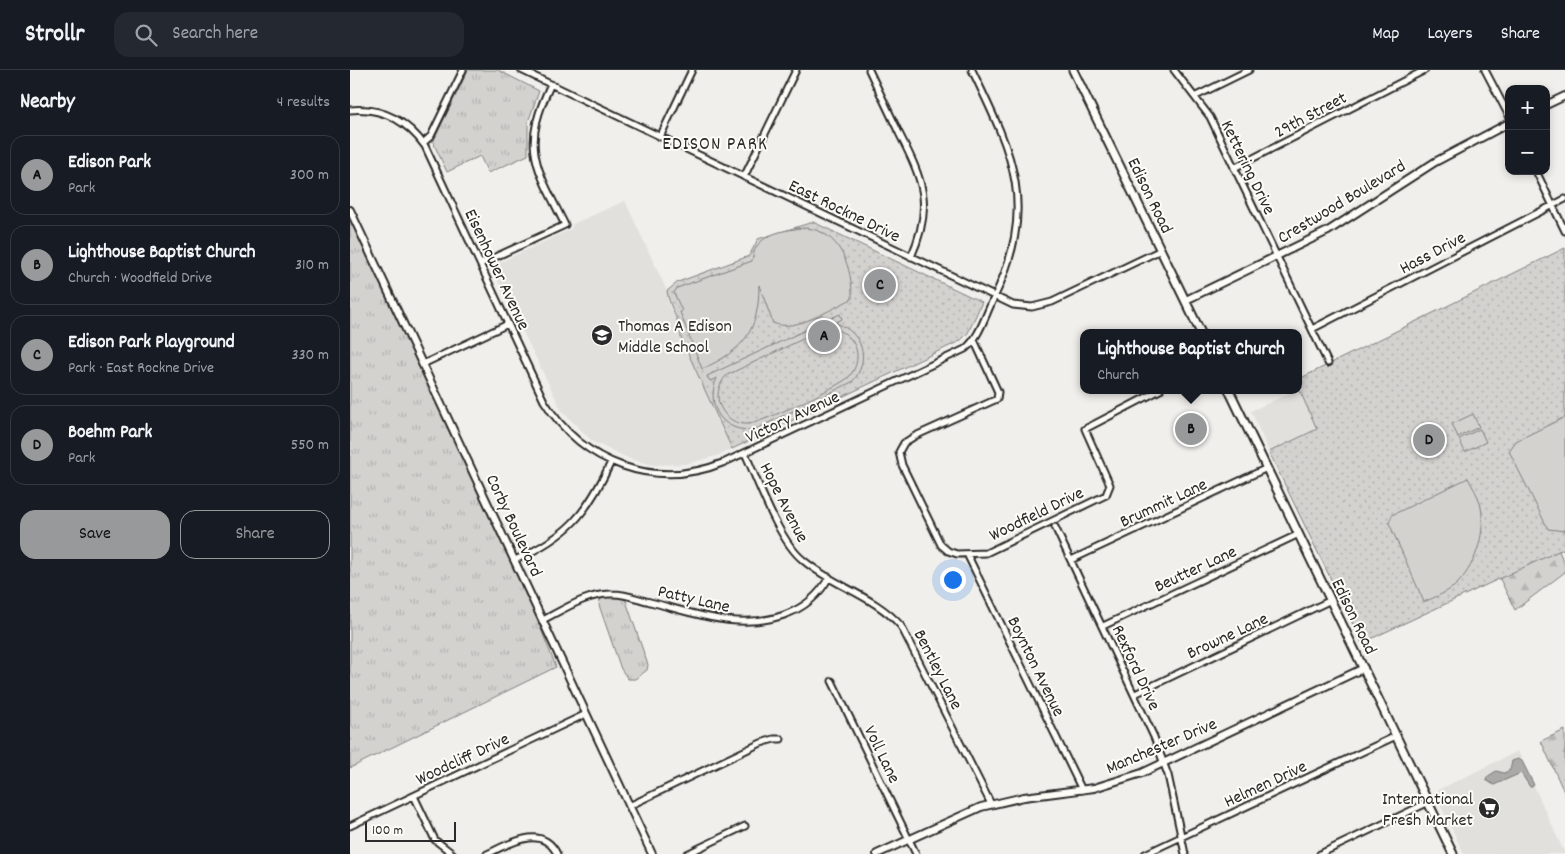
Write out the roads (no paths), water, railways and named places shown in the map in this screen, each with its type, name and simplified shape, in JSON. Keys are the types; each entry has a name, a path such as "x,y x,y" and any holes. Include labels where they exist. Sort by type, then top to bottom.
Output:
{"main road":[{"name":"Edison Road","path":"1073,70 1199,329"},
{"name":"Edison Road","path":"1231,394 1454,854"}],"street":[{"path":"423,143 431,136 463,70"},
{"name":"East Rockne Drive","path":"521,70 994,298 1023,307 1044,305 1161,250"},
{"path":"660,137 692,70"},
{"path":"744,177 796,70"},
{"path":"869,70 917,168 923,190 924,222 911,257"},
{"path":"972,70 1006,142 1016,181 1017,213 1014,242 1007,268 974,340"},
{"name":"Kettering Drive","path":"1174,70 1196,96 1210,117 1328,363"},
{"path":"1196,96 1249,70"},
{"name":"29th Street","path":"1234,168 1425,70"},
{"path":"1485,70 1505,108"},
{"path":"480,264 564,225 540,173 533,142 536,117 551,84"},
{"path":"1550,103 1565,96"},
{"name":"Eisenhower Avenue","path":"350,110 370,109 386,114 408,126 423,143 551,412 575,439 611,462"},
{"name":"Crestwood Boulevard","path":"1186,300 1277,257 1348,219 1457,149 1505,125"},
{"path":"1538,175 1565,231"},
{"name":"Hass Drive","path":"1312,329 1565,199"},
{"name":"Corby Boulevard","path":"350,210 652,854"},
{"path":"423,364 508,324"},
{"name":"Woodfield Drive","path":"974,340 998,392 998,397 915,436 900,448 900,459 941,546 948,551 967,554 986,553 1106,495 1110,486 1086,433 1087,426 1152,394"},
{"name":"Victory Avenue","path":"611,462 647,472 678,474 704,470 745,453 965,349 974,340"},
{"name":"Hope Avenue","path":"745,453 792,549 802,560 829,577"},
{"path":"515,560 549,543 576,521 592,501 611,462"},
{"name":"Brummit Lane","path":"1071,560 1267,468"},
{"name":"Rexford Drive","path":"1055,527 1135,694 1164,763 1185,854"},
{"name":"Beutter Lane","path":"1103,626 1299,534"},
{"name":"Boynton Avenue","path":"967,554 1082,790"},
{"name":"Patty Lane","path":"543,620 591,597 612,594 725,620 750,622 772,618 805,606 818,593 829,577"},
{"name":"Bentley Lane","path":"829,577 887,611 901,626 991,804"},
{"name":"Browne Lane","path":"1135,694 1331,600"},
{"name":"Manchester Drive","path":"877,854 956,816 991,804 1024,797 1082,790 1124,780 1164,763 1364,668"},
{"name":"Voll Lane","path":"832,681 909,839"},
{"name":"Woodcliff Drive","path":"350,826 586,714"},
{"name":"Helmen Drive","path":"1144,854 1182,838 1396,736"},
{"path":"629,806 761,743 774,738 781,739"},
{"path":"414,796 435,840 452,854"},
{"path":"1320,854 1428,802"},
{"path":"687,854 745,826"},
{"path":"486,854 527,837 543,839 550,843 557,854"},
{"path":"909,839 916,854"}],"place":[{"name":"Edison Park Playground","path":"880,285"},
{"name":"Thomas A Edison Middle School","path":"602,335"},
{"name":"Edison Park","path":"824,336"},
{"name":"Lighthouse Baptist Church","path":"1191,429"},
{"name":"Boehm Park","path":"1429,440"},
{"name":"International Fresh Market","path":"1489,808"}],"district":[{"name":"EDISON PARK","path":"715,142"}]}
